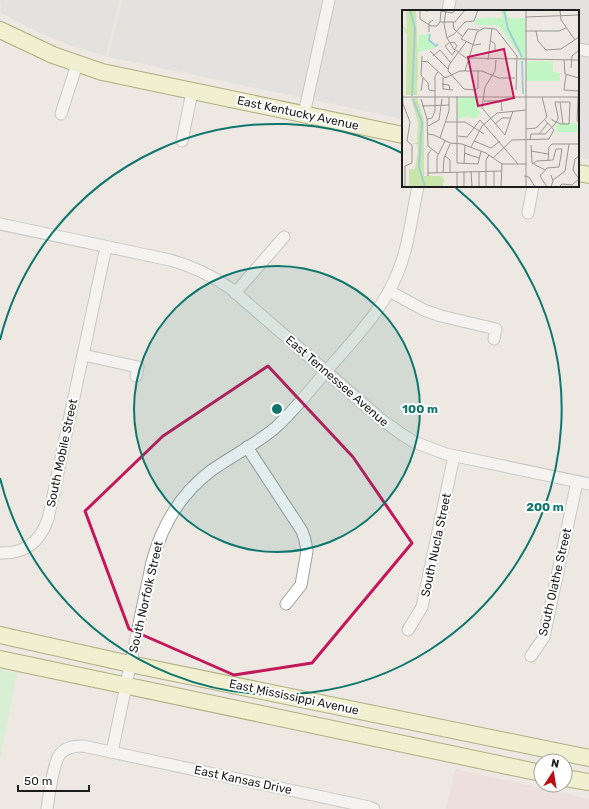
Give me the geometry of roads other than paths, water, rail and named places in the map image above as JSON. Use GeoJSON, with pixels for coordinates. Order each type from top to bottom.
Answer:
{"type":"FeatureCollection","features":[{"type":"Feature","properties":{"kind":"main road","name":"East Kentucky Avenue"},"geometry":{"type":"LineString","coordinates":[[0,30],[29,45],[102,72],[402,136]]}},
{"type":"Feature","properties":{"kind":"main road"},"geometry":{"type":"LineString","coordinates":[[579,173],[589,175]]}},
{"type":"Feature","properties":{"kind":"main road","name":"East Mississippi Avenue"},"geometry":{"type":"LineString","coordinates":[[0,635],[130,664],[589,758]]}},
{"type":"Feature","properties":{"kind":"main road","name":"East Mississippi Avenue"},"geometry":{"type":"LineString","coordinates":[[0,659],[533,771]]}},
{"type":"Feature","properties":{"kind":"main road"},"geometry":{"type":"LineString","coordinates":[[573,779],[589,782]]}},
{"type":"Feature","properties":{"kind":"street"},"geometry":{"type":"LineString","coordinates":[[304,114],[329,0]]}},
{"type":"Feature","properties":{"kind":"street"},"geometry":{"type":"LineString","coordinates":[[448,10],[450,0]]}},
{"type":"Feature","properties":{"kind":"street"},"geometry":{"type":"LineString","coordinates":[[579,49],[589,51]]}},
{"type":"Feature","properties":{"kind":"street"},"geometry":{"type":"LineString","coordinates":[[61,114],[77,64]]}},
{"type":"Feature","properties":{"kind":"street"},"geometry":{"type":"LineString","coordinates":[[182,140],[192,92]]}},
{"type":"Feature","properties":{"kind":"street","name":"South Norfolk Street"},"geometry":{"type":"LineString","coordinates":[[112,752],[152,562],[165,524],[178,504],[199,480],[274,429],[285,418],[380,307],[398,272],[404,255],[418,187]]}},
{"type":"Feature","properties":{"kind":"street"},"geometry":{"type":"LineString","coordinates":[[528,213],[533,187]]}},
{"type":"Feature","properties":{"kind":"street","name":"East Tennessee Avenue"},"geometry":{"type":"LineString","coordinates":[[0,224],[170,260],[189,266],[217,279],[236,293],[400,434],[430,449],[454,456],[589,484]]}},
{"type":"Feature","properties":{"kind":"street"},"geometry":{"type":"LineString","coordinates":[[236,293],[284,237]]}},
{"type":"Feature","properties":{"kind":"street","name":"South Mobile Street"},"geometry":{"type":"LineString","coordinates":[[0,553],[19,551],[30,546],[38,539],[48,519],[106,247]]}},
{"type":"Feature","properties":{"kind":"street"},"geometry":{"type":"LineString","coordinates":[[389,291],[424,310],[441,316],[496,329],[494,339]]}},
{"type":"Feature","properties":{"kind":"street"},"geometry":{"type":"LineString","coordinates":[[83,355],[138,367],[136,376]]}},
{"type":"Feature","properties":{"kind":"street"},"geometry":{"type":"LineString","coordinates":[[247,447],[302,531],[305,540],[307,551],[301,585],[286,604]]}},
{"type":"Feature","properties":{"kind":"street","name":"South Nucla Street"},"geometry":{"type":"LineString","coordinates":[[408,630],[422,607],[454,456]]}},
{"type":"Feature","properties":{"kind":"street","name":"South Olathe Street"},"geometry":{"type":"LineString","coordinates":[[531,656],[544,637],[578,482]]}},
{"type":"Feature","properties":{"kind":"street"},"geometry":{"type":"LineString","coordinates":[[47,809],[56,763],[66,749],[74,746],[83,746],[112,752]]}},
{"type":"Feature","properties":{"kind":"street","name":"East Kansas Drive"},"geometry":{"type":"LineString","coordinates":[[112,752],[369,806],[374,809]]}}]}
